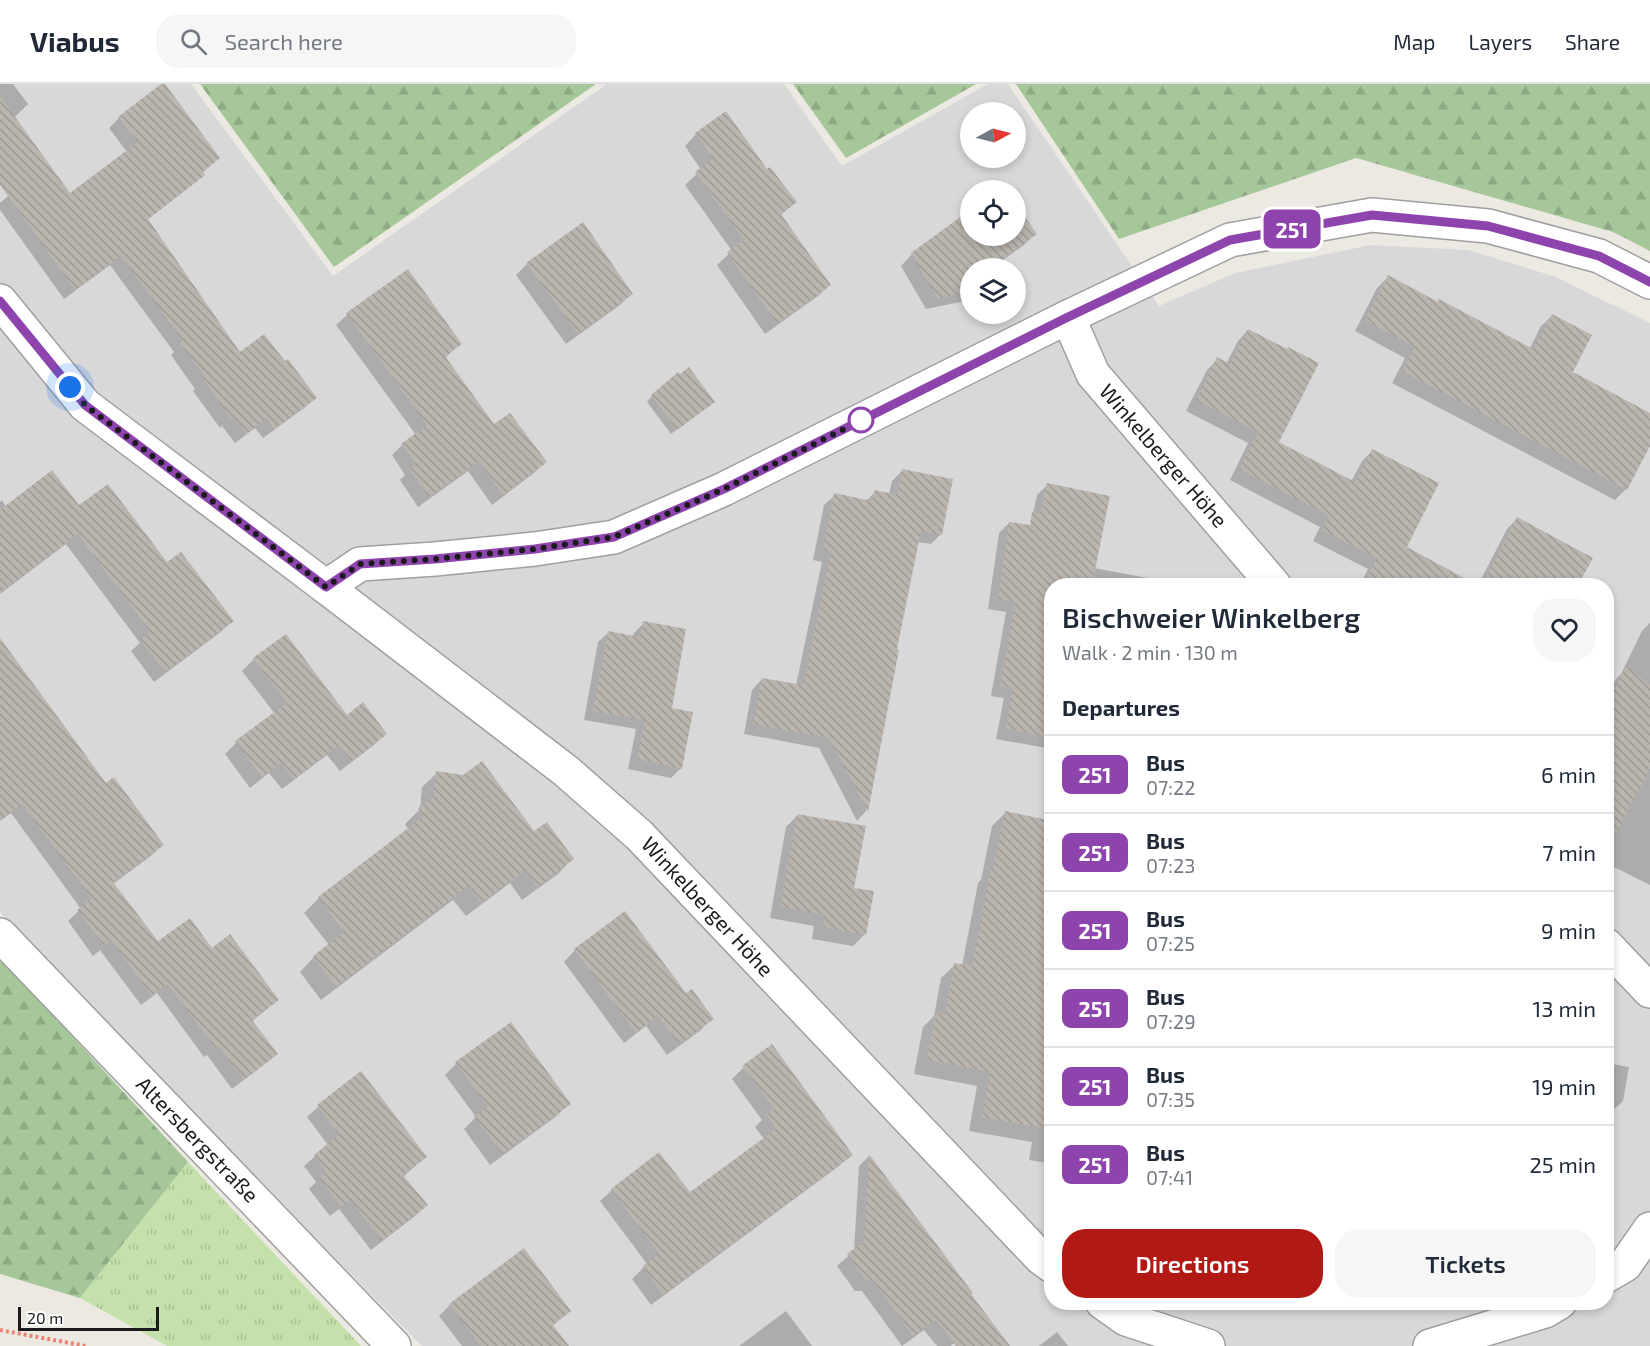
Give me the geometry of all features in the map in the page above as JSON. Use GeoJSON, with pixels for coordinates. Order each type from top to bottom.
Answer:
{"type":"FeatureCollection","features":[{"type":"Feature","properties":{"kind":"street"},"geometry":{"type":"LineString","coordinates":[[326,587],[360,564],[535,549],[614,537],[724,489],[1068,317],[1230,240],[1372,215],[1488,226],[1599,256],[1650,282]]}},
{"type":"Feature","properties":{"kind":"street","name":"Winkelberger Höhe"},"geometry":{"type":"LineString","coordinates":[[0,301],[85,405],[566,771],[639,836],[1044,1260]]}},
{"type":"Feature","properties":{"kind":"street","name":"Winkelberger Höhe"},"geometry":{"type":"LineString","coordinates":[[1068,317],[1093,374],[1268,578]]}},
{"type":"Feature","properties":{"kind":"street","name":"Altersbergstraße"},"geometry":{"type":"LineString","coordinates":[[0,935],[394,1346]]}},
{"type":"Feature","properties":{"kind":"street"},"geometry":{"type":"LineString","coordinates":[[1614,954],[1650,992]]}},
{"type":"Feature","properties":{"kind":"street"},"geometry":{"type":"LineString","coordinates":[[1614,1271],[1625,1265],[1650,1229]]}},
{"type":"Feature","properties":{"kind":"street"},"geometry":{"type":"LineString","coordinates":[[1113,1310],[1126,1319],[1208,1346]]}},
{"type":"Feature","properties":{"kind":"street"},"geometry":{"type":"LineString","coordinates":[[1430,1346],[1547,1310]]}},
{"type":"Feature","properties":{"kind":"path"},"geometry":{"type":"LineString","coordinates":[[0,1330],[86,1346]]}},
{"type":"Feature","properties":{"kind":"shaded area"},"geometry":{"type":"Polygon","coordinates":[[[0,84],[191,84],[333,276],[607,84],[784,84],[842,166],[988,84],[1008,84],[1020,102],[960,102],[960,168],[1026,168],[1026,110],[1159,306],[1235,273],[1371,245],[1468,250],[1553,276],[1650,323],[1650,1346],[422,1346],[33,954],[0,912],[0,84]]]}},
{"type":"Feature","properties":{"kind":"green space"},"geometry":{"type":"Polygon","coordinates":[[[200,84],[596,84],[334,267],[200,84]]]}},
{"type":"Feature","properties":{"kind":"green space"},"geometry":{"type":"Polygon","coordinates":[[[793,84],[976,84],[846,158],[793,84]]]}},
{"type":"Feature","properties":{"kind":"green space"},"geometry":{"type":"Polygon","coordinates":[[[1016,84],[1650,84],[1650,251],[1613,232],[1356,158],[1119,239],[1016,84]]]}},
{"type":"Feature","properties":{"kind":"green space"},"geometry":{"type":"Polygon","coordinates":[[[0,958],[188,1162],[80,1298],[0,1274],[0,958]]]}},
{"type":"Feature","properties":{"kind":"green space"},"geometry":{"type":"Polygon","coordinates":[[[188,1162],[361,1346],[167,1346],[80,1298],[188,1162]]]}},
{"type":"Feature","properties":{"kind":"building"},"geometry":{"type":"Polygon","coordinates":[[[161,84],[165,84],[220,158],[203,172],[205,175],[148,219],[240,352],[264,334],[285,361],[288,359],[317,398],[274,429],[266,418],[246,434],[233,417],[231,419],[203,379],[205,377],[180,343],[183,341],[121,256],[75,290],[0,185],[0,96],[70,193],[138,142],[118,117],[161,84]]]}},
{"type":"Feature","properties":{"kind":"building"},"geometry":{"type":"Polygon","coordinates":[[[726,111],[767,169],[770,167],[797,202],[781,214],[831,285],[777,324],[727,252],[744,240],[695,172],[713,159],[695,133],[726,111]]]}},
{"type":"Feature","properties":{"kind":"building"},"geometry":{"type":"Polygon","coordinates":[[[960,217],[960,246],[1020,246],[1004,258],[960,258],[960,294],[938,299],[911,253],[960,217]]]}},
{"type":"Feature","properties":{"kind":"building"},"geometry":{"type":"Polygon","coordinates":[[[1026,218],[1037,234],[1026,242],[1026,218]]]}},
{"type":"Feature","properties":{"kind":"building"},"geometry":{"type":"Polygon","coordinates":[[[583,222],[633,294],[578,334],[526,263],[583,222]]]}},
{"type":"Feature","properties":{"kind":"building"},"geometry":{"type":"Polygon","coordinates":[[[408,269],[462,344],[445,356],[494,424],[510,413],[547,462],[503,495],[479,462],[429,497],[409,469],[416,464],[401,444],[427,425],[346,313],[408,269]]]}},
{"type":"Feature","properties":{"kind":"building"},"geometry":{"type":"Polygon","coordinates":[[[1388,275],[1438,302],[1439,299],[1533,349],[1552,314],[1592,335],[1573,372],[1650,413],[1650,446],[1627,490],[1402,371],[1415,347],[1365,320],[1388,275]]]}},
{"type":"Feature","properties":{"kind":"building"},"geometry":{"type":"Polygon","coordinates":[[[1248,329],[1319,363],[1279,442],[1355,482],[1372,449],[1439,483],[1407,547],[1464,578],[1367,578],[1377,558],[1322,530],[1329,516],[1239,469],[1258,432],[1196,400],[1217,357],[1230,364],[1248,329]]]}},
{"type":"Feature","properties":{"kind":"building"},"geometry":{"type":"Polygon","coordinates":[[[689,367],[715,402],[677,430],[651,395],[678,372],[680,374],[689,367]]]}},
{"type":"Feature","properties":{"kind":"building"},"geometry":{"type":"Polygon","coordinates":[[[902,469],[953,479],[942,535],[921,531],[868,812],[829,738],[753,724],[762,678],[803,685],[831,552],[823,550],[834,493],[872,501],[875,490],[897,495],[902,469]]]}},
{"type":"Feature","properties":{"kind":"building"},"geometry":{"type":"Polygon","coordinates":[[[52,470],[79,505],[108,484],[167,562],[181,552],[234,621],[165,672],[140,640],[150,632],[78,534],[0,593],[0,510],[52,470]]]}},
{"type":"Feature","properties":{"kind":"building"},"geometry":{"type":"Polygon","coordinates":[[[1047,483],[1110,496],[1093,578],[1044,578],[1044,736],[1006,729],[1013,688],[1000,686],[1016,602],[998,599],[1009,522],[1030,525],[1032,512],[1041,513],[1047,483]]]}},
{"type":"Feature","properties":{"kind":"building"},"geometry":{"type":"Polygon","coordinates":[[[1517,517],[1593,558],[1582,578],[1486,578],[1517,517]]]}},
{"type":"Feature","properties":{"kind":"building"},"geometry":{"type":"Polygon","coordinates":[[[643,621],[686,629],[672,708],[693,712],[682,769],[637,759],[645,720],[593,711],[608,631],[640,637],[643,621]]]}},
{"type":"Feature","properties":{"kind":"building"},"geometry":{"type":"Polygon","coordinates":[[[286,634],[347,715],[363,702],[387,734],[352,761],[339,745],[294,779],[281,763],[262,777],[235,741],[287,703],[253,658],[286,634]]]}},
{"type":"Feature","properties":{"kind":"building"},"geometry":{"type":"Polygon","coordinates":[[[0,638],[106,783],[114,777],[164,845],[113,882],[158,941],[190,918],[212,948],[230,934],[279,1000],[252,1020],[278,1054],[244,1080],[218,1046],[215,1048],[168,984],[152,996],[112,941],[104,946],[77,910],[96,895],[91,898],[22,804],[0,820],[0,638]]]}},
{"type":"Feature","properties":{"kind":"building"},"geometry":{"type":"Polygon","coordinates":[[[1626,666],[1650,685],[1650,769],[1614,837],[1614,689],[1626,666]]]}},
{"type":"Feature","properties":{"kind":"building"},"geometry":{"type":"Polygon","coordinates":[[[482,761],[534,831],[547,822],[574,859],[537,887],[525,870],[481,903],[468,886],[336,987],[313,956],[344,932],[318,897],[424,816],[418,808],[433,797],[436,771],[463,775],[482,761]]]}},
{"type":"Feature","properties":{"kind":"building"},"geometry":{"type":"Polygon","coordinates":[[[1005,811],[1044,819],[1044,1129],[982,1117],[990,1072],[927,1060],[936,1012],[945,1014],[954,963],[972,966],[991,868],[993,868],[1005,811]]]}},
{"type":"Feature","properties":{"kind":"building"},"geometry":{"type":"Polygon","coordinates":[[[797,814],[866,826],[854,888],[874,891],[866,935],[823,927],[825,915],[780,907],[797,814]]]}},
{"type":"Feature","properties":{"kind":"building"},"geometry":{"type":"Polygon","coordinates":[[[625,911],[686,993],[692,989],[714,1019],[679,1044],[658,1016],[636,1033],[574,949],[625,911]]]}},
{"type":"Feature","properties":{"kind":"building"},"geometry":{"type":"Polygon","coordinates":[[[511,1022],[571,1104],[502,1154],[474,1116],[488,1107],[455,1062],[511,1022]]]}},
{"type":"Feature","properties":{"kind":"building"},"geometry":{"type":"Polygon","coordinates":[[[772,1044],[853,1155],[663,1295],[643,1266],[659,1254],[611,1189],[659,1152],[690,1192],[776,1129],[766,1114],[774,1109],[742,1066],[772,1044]]]}},
{"type":"Feature","properties":{"kind":"building"},"geometry":{"type":"Polygon","coordinates":[[[361,1071],[427,1157],[403,1175],[428,1205],[382,1241],[350,1200],[341,1207],[319,1177],[326,1171],[314,1155],[339,1135],[317,1105],[361,1071]]]}},
{"type":"Feature","properties":{"kind":"building"},"geometry":{"type":"Polygon","coordinates":[[[869,1154],[1010,1346],[956,1346],[936,1320],[913,1336],[873,1280],[866,1281],[847,1254],[864,1241],[869,1154]]]}},
{"type":"Feature","properties":{"kind":"building"},"geometry":{"type":"Polygon","coordinates":[[[524,1248],[571,1311],[553,1325],[569,1346],[481,1346],[449,1304],[524,1248]]]}},
{"type":"Feature","properties":{"kind":"bus line","name":"251"},"geometry":{"type":"LineString","coordinates":[[0,301],[85,405],[326,587],[360,564],[535,549],[614,537],[724,489],[1068,317],[1230,240],[1372,215],[1488,226],[1599,256],[1650,282]]}},
{"type":"Feature","properties":{"kind":"route"},"geometry":{"type":"LineString","coordinates":[[70,387],[85,405],[326,587],[360,564],[535,549],[614,537],[724,489],[866,418],[861,420]]}}]}
